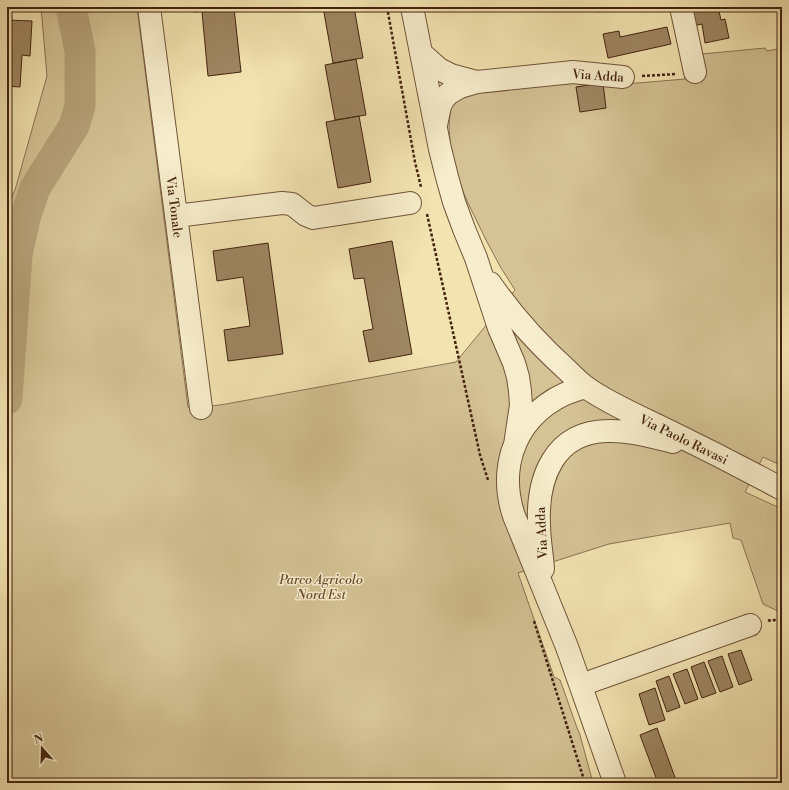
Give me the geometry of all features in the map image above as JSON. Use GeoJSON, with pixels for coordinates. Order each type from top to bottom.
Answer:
{"type":"FeatureCollection","features":[{"type":"Feature","properties":{"kind":"street","name":"Via Tonale"},"geometry":{"type":"LineString","coordinates":[[149,7],[201,408]]}},
{"type":"Feature","properties":{"kind":"street","name":"Via Adda"},"geometry":{"type":"LineString","coordinates":[[412,7],[445,170],[454,202],[476,258],[499,328],[514,363],[518,377],[521,405],[515,445],[508,468],[510,501],[567,647],[615,783]]}},
{"type":"Feature","properties":{"kind":"street"},"geometry":{"type":"LineString","coordinates":[[681,7],[695,72]]}},
{"type":"Feature","properties":{"kind":"street","name":"Via Adda"},"geometry":{"type":"LineString","coordinates":[[421,53],[445,72],[477,82]]}},
{"type":"Feature","properties":{"kind":"street","name":"Via Adda"},"geometry":{"type":"LineString","coordinates":[[436,125],[440,106],[448,94],[460,87],[477,82],[573,72],[623,77]]}},
{"type":"Feature","properties":{"kind":"street"},"geometry":{"type":"LineString","coordinates":[[176,216],[282,203],[292,204],[306,215],[313,218],[419,201]]}},
{"type":"Feature","properties":{"kind":"street","name":"Via Adda"},"geometry":{"type":"LineString","coordinates":[[476,258],[491,284],[526,329],[562,366],[586,387]]}},
{"type":"Feature","properties":{"kind":"street","name":"Via Adda"},"geometry":{"type":"LineString","coordinates":[[515,445],[529,421],[537,412],[565,393],[586,387]]}},
{"type":"Feature","properties":{"kind":"street","name":"Via Paolo Ravasi"},"geometry":{"type":"LineString","coordinates":[[586,387],[628,411],[782,489]]}},
{"type":"Feature","properties":{"kind":"street","name":"Via Adda"},"geometry":{"type":"LineString","coordinates":[[546,592],[539,524],[539,503],[545,476],[552,461],[568,444],[581,436],[609,431],[639,434],[715,454]]}},
{"type":"Feature","properties":{"kind":"street"},"geometry":{"type":"LineString","coordinates":[[581,685],[750,625]]}},
{"type":"Feature","properties":{"kind":"path"},"geometry":{"type":"LineString","coordinates":[[387,7],[415,162],[419,201],[480,455],[490,485]]}},
{"type":"Feature","properties":{"kind":"path","name":"Via Adda"},"geometry":{"type":"LineString","coordinates":[[623,77],[695,72]]}},
{"type":"Feature","properties":{"kind":"path"},"geometry":{"type":"LineString","coordinates":[[533,618],[585,783]]}},
{"type":"Feature","properties":{"kind":"green space","name":"Parco Agricolo Nord Est"},"geometry":{"type":"Polygon","coordinates":[[[41,7],[137,7],[188,407],[191,409],[456,362],[515,290],[486,240],[459,181],[451,155],[449,127],[451,99],[522,79],[626,84],[685,79],[681,56],[765,48],[767,51],[782,48],[782,466],[763,457],[745,492],[782,509],[782,613],[763,604],[741,540],[733,538],[730,523],[609,544],[518,573],[554,677],[560,680],[580,735],[593,783],[7,783],[7,208],[15,190],[47,76],[41,7]]]}},
{"type":"Feature","properties":{"kind":"building"},"geometry":{"type":"Polygon","coordinates":[[[194,7],[229,7],[229,9],[195,12],[194,7]]]}},
{"type":"Feature","properties":{"kind":"building"},"geometry":{"type":"Polygon","coordinates":[[[323,7],[354,7],[363,58],[333,63],[323,7]]]}},
{"type":"Feature","properties":{"kind":"building"},"geometry":{"type":"Polygon","coordinates":[[[597,7],[614,7],[614,8],[598,12],[597,7]]]}},
{"type":"Feature","properties":{"kind":"building"},"geometry":{"type":"Polygon","coordinates":[[[689,7],[718,7],[721,20],[725,19],[729,38],[705,43],[702,24],[693,26],[689,7]]]}},
{"type":"Feature","properties":{"kind":"building"},"geometry":{"type":"Polygon","coordinates":[[[234,8],[241,72],[208,76],[202,12],[234,8]]]}},
{"type":"Feature","properties":{"kind":"building"},"geometry":{"type":"Polygon","coordinates":[[[7,20],[32,21],[30,56],[22,55],[20,87],[7,86],[7,20]]]}},
{"type":"Feature","properties":{"kind":"building"},"geometry":{"type":"Polygon","coordinates":[[[667,27],[671,44],[608,58],[603,34],[619,31],[620,37],[667,27]]]}},
{"type":"Feature","properties":{"kind":"building"},"geometry":{"type":"Polygon","coordinates":[[[356,59],[366,115],[335,120],[325,65],[356,59]]]}},
{"type":"Feature","properties":{"kind":"building"},"geometry":{"type":"Polygon","coordinates":[[[603,83],[606,108],[580,112],[576,87],[603,83]]]}},
{"type":"Feature","properties":{"kind":"building"},"geometry":{"type":"Polygon","coordinates":[[[359,116],[371,182],[338,188],[326,122],[359,116]]]}},
{"type":"Feature","properties":{"kind":"building"},"geometry":{"type":"Polygon","coordinates":[[[392,241],[412,354],[369,362],[363,331],[373,329],[364,278],[354,279],[349,249],[392,241]]]}},
{"type":"Feature","properties":{"kind":"building"},"geometry":{"type":"Polygon","coordinates":[[[268,243],[283,354],[228,361],[224,330],[250,326],[243,277],[217,281],[213,251],[268,243]]]}},
{"type":"Feature","properties":{"kind":"building"},"geometry":{"type":"Polygon","coordinates":[[[741,650],[752,680],[739,685],[728,654],[741,650]]]}},
{"type":"Feature","properties":{"kind":"building"},"geometry":{"type":"Polygon","coordinates":[[[722,656],[733,687],[720,692],[708,661],[722,656]]]}},
{"type":"Feature","properties":{"kind":"building"},"geometry":{"type":"Polygon","coordinates":[[[704,662],[716,693],[702,698],[691,667],[704,662]]]}},
{"type":"Feature","properties":{"kind":"building"},"geometry":{"type":"Polygon","coordinates":[[[687,669],[698,699],[685,704],[673,674],[687,669]]]}},
{"type":"Feature","properties":{"kind":"building"},"geometry":{"type":"Polygon","coordinates":[[[669,676],[680,707],[667,712],[656,681],[669,676]]]}},
{"type":"Feature","properties":{"kind":"building"},"geometry":{"type":"Polygon","coordinates":[[[655,688],[665,720],[649,725],[639,694],[655,688]]]}},
{"type":"Feature","properties":{"kind":"building"},"geometry":{"type":"Polygon","coordinates":[[[657,728],[677,783],[658,783],[640,735],[657,728]]]}},
{"type":"Feature","properties":{"kind":"waterway"},"geometry":{"type":"LineString","coordinates":[[7,399],[17,255],[25,218],[35,188],[74,126],[80,106],[80,51],[71,7]]}}]}
